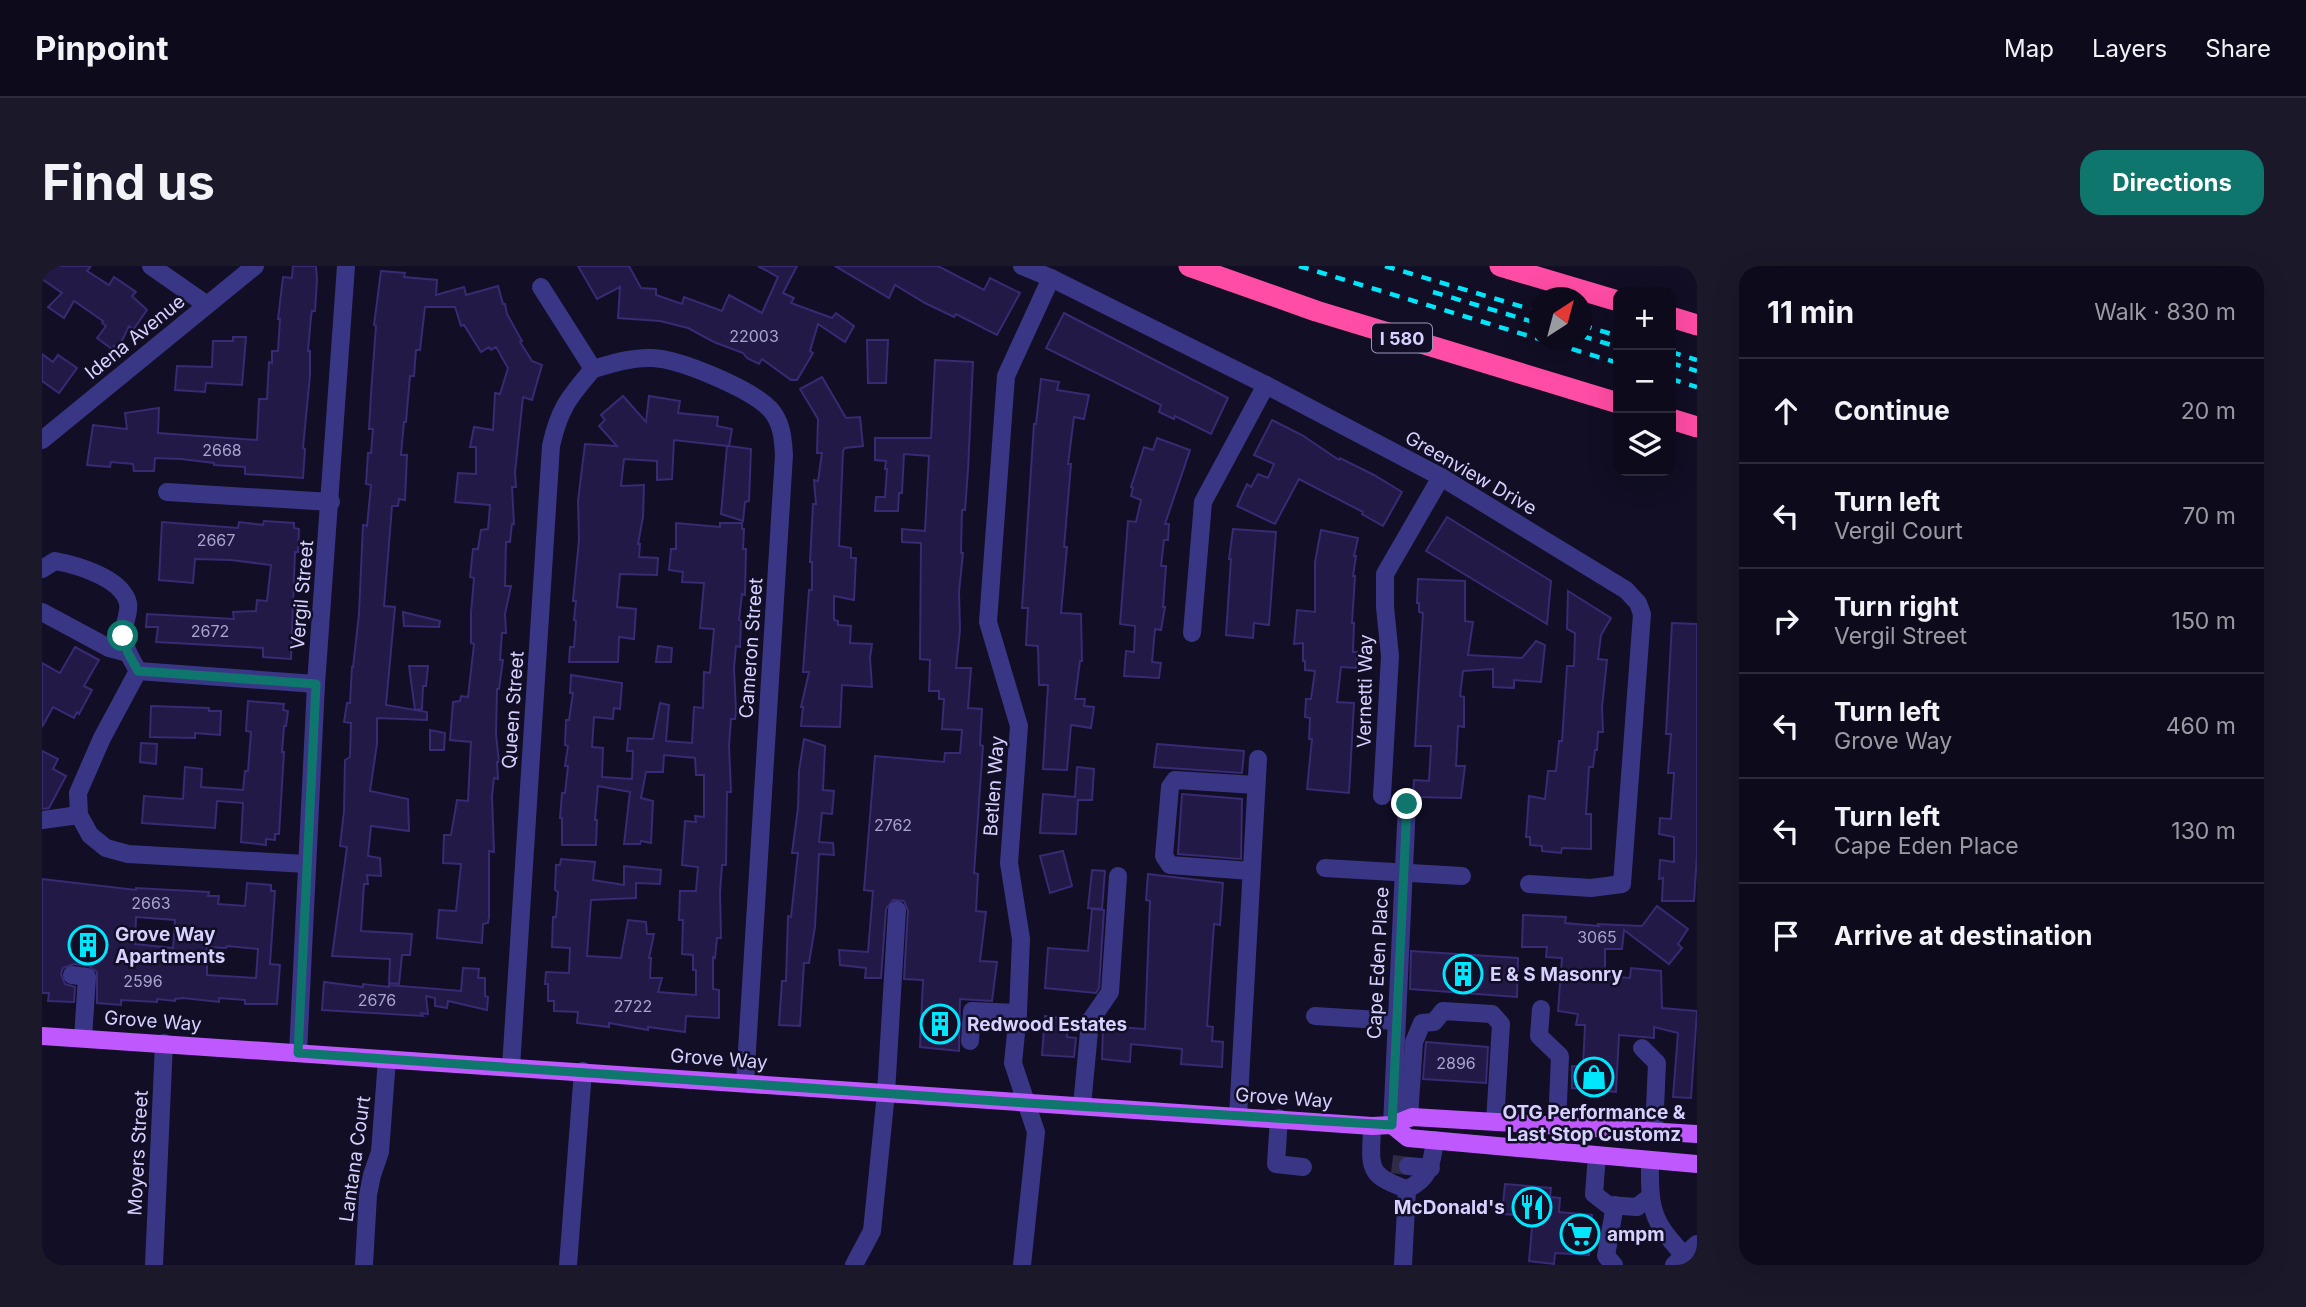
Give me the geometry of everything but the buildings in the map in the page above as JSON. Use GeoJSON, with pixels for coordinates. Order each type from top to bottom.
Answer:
{"type":"FeatureCollection","features":[{"type":"Feature","properties":{"kind":"highway","name":"I 580"},"geometry":{"type":"LineString","coordinates":[[1188,266],[1316,311],[1613,401]]}},
{"type":"Feature","properties":{"kind":"highway"},"geometry":{"type":"LineString","coordinates":[[1500,266],[1613,300]]}},
{"type":"Feature","properties":{"kind":"highway"},"geometry":{"type":"LineString","coordinates":[[1676,319],[1697,325]]}},
{"type":"Feature","properties":{"kind":"highway"},"geometry":{"type":"LineString","coordinates":[[1676,421],[1697,427]]}},
{"type":"Feature","properties":{"kind":"main road","name":"Grove Way"},"geometry":{"type":"LineString","coordinates":[[42,1036],[1372,1126],[1392,1125],[1409,1118],[1697,1134]]}},
{"type":"Feature","properties":{"kind":"main road","name":"Grove Way"},"geometry":{"type":"LineString","coordinates":[[1392,1125],[1408,1138],[1694,1166]]}},
{"type":"Feature","properties":{"kind":"street"},"geometry":{"type":"LineString","coordinates":[[151,266],[207,305]]}},
{"type":"Feature","properties":{"kind":"street","name":"Idena Avenue"},"geometry":{"type":"LineString","coordinates":[[44,436],[255,266]]}},
{"type":"Feature","properties":{"kind":"street","name":"Vergil Street"},"geometry":{"type":"LineString","coordinates":[[298,1053],[316,684],[346,266]]}},
{"type":"Feature","properties":{"kind":"street","name":"Greenview Drive"},"geometry":{"type":"LineString","coordinates":[[1022,266],[1266,385],[1441,477],[1626,590],[1638,603],[1642,614],[1622,884],[1591,888],[1529,884]]}},
{"type":"Feature","properties":{"kind":"street","name":"Betlen Way"},"geometry":{"type":"LineString","coordinates":[[1022,1265],[1036,1132],[1013,1066],[1021,939],[1009,863],[1019,726],[988,622],[1006,376],[1051,278]]}},
{"type":"Feature","properties":{"kind":"street"},"geometry":{"type":"LineString","coordinates":[[541,287],[593,369]]}},
{"type":"Feature","properties":{"kind":"street","name":"Cameron Street"},"geometry":{"type":"LineString","coordinates":[[593,369],[651,358],[682,364],[751,394],[771,410],[783,433],[784,455],[745,1082]]}},
{"type":"Feature","properties":{"kind":"street","name":"Queen Street"},"geometry":{"type":"LineString","coordinates":[[511,1067],[551,446],[556,422],[566,401],[593,369]]}},
{"type":"Feature","properties":{"kind":"street"},"geometry":{"type":"LineString","coordinates":[[1192,634],[1203,502],[1266,385]]}},
{"type":"Feature","properties":{"kind":"street","name":"Vernetti Way"},"geometry":{"type":"LineString","coordinates":[[1382,796],[1390,656],[1385,574],[1441,477]]}},
{"type":"Feature","properties":{"kind":"street"},"geometry":{"type":"LineString","coordinates":[[167,492],[331,502]]}},
{"type":"Feature","properties":{"kind":"street"},"geometry":{"type":"LineString","coordinates":[[42,569],[55,561],[80,565],[118,586],[128,603],[123,636],[128,653],[138,671]]}},
{"type":"Feature","properties":{"kind":"street"},"geometry":{"type":"LineString","coordinates":[[42,612],[109,648],[128,653]]}},
{"type":"Feature","properties":{"kind":"street"},"geometry":{"type":"LineString","coordinates":[[138,671],[316,684]]}},
{"type":"Feature","properties":{"kind":"street"},"geometry":{"type":"LineString","coordinates":[[138,671],[102,738],[78,793],[79,815],[90,835],[106,848],[128,855],[306,864]]}},
{"type":"Feature","properties":{"kind":"street"},"geometry":{"type":"LineString","coordinates":[[1238,1116],[1258,759]]}},
{"type":"Feature","properties":{"kind":"street"},"geometry":{"type":"LineString","coordinates":[[1251,871],[1170,865],[1164,856],[1170,787],[1175,780],[1256,785]]}},
{"type":"Feature","properties":{"kind":"street","name":"Cape Eden Place"},"geometry":{"type":"LineString","coordinates":[[1392,1125],[1407,804]]}},
{"type":"Feature","properties":{"kind":"street"},"geometry":{"type":"LineString","coordinates":[[42,820],[79,815]]}},
{"type":"Feature","properties":{"kind":"street"},"geometry":{"type":"LineString","coordinates":[[1325,868],[1462,876]]}},
{"type":"Feature","properties":{"kind":"street"},"geometry":{"type":"LineString","coordinates":[[1082,1106],[1090,1021],[1110,992],[1118,876]]}},
{"type":"Feature","properties":{"kind":"street"},"geometry":{"type":"LineString","coordinates":[[854,1265],[872,1231],[886,1093],[897,910]]}},
{"type":"Feature","properties":{"kind":"street"},"geometry":{"type":"LineString","coordinates":[[83,1038],[87,977]]}},
{"type":"Feature","properties":{"kind":"street"},"geometry":{"type":"LineString","coordinates":[[1541,1009],[1539,1036],[1560,1056],[1557,1125]]}},
{"type":"Feature","properties":{"kind":"street"},"geometry":{"type":"LineString","coordinates":[[970,1041],[972,1011],[1018,1013]]}},
{"type":"Feature","properties":{"kind":"street"},"geometry":{"type":"LineString","coordinates":[[1409,1118],[1414,1042],[1422,1023],[1434,1022],[1443,1011],[1492,1014],[1501,1024],[1495,1122]]}},
{"type":"Feature","properties":{"kind":"street"},"geometry":{"type":"LineString","coordinates":[[1315,1016],[1396,1021]]}},
{"type":"Feature","properties":{"kind":"street","name":"Moyers Street"},"geometry":{"type":"LineString","coordinates":[[154,1265],[164,1043]]}},
{"type":"Feature","properties":{"kind":"street"},"geometry":{"type":"LineString","coordinates":[[1642,1048],[1657,1063],[1654,1131]]}},
{"type":"Feature","properties":{"kind":"street","name":"Lantana Court"},"geometry":{"type":"LineString","coordinates":[[364,1265],[368,1195],[380,1152],[387,1059]]}},
{"type":"Feature","properties":{"kind":"street"},"geometry":{"type":"LineString","coordinates":[[568,1265],[583,1071]]}},
{"type":"Feature","properties":{"kind":"street"},"geometry":{"type":"LineString","coordinates":[[1279,1118],[1276,1164],[1303,1167]]}},
{"type":"Feature","properties":{"kind":"street"},"geometry":{"type":"LineString","coordinates":[[1372,1126],[1371,1162],[1385,1181],[1407,1189],[1417,1184],[1431,1168],[1434,1140]]}},
{"type":"Feature","properties":{"kind":"street"},"geometry":{"type":"LineString","coordinates":[[1597,1155],[1594,1194],[1608,1205],[1637,1207],[1650,1197]]}},
{"type":"Feature","properties":{"kind":"street"},"geometry":{"type":"LineString","coordinates":[[1650,1160],[1650,1197],[1662,1229],[1685,1255]]}},
{"type":"Feature","properties":{"kind":"street"},"geometry":{"type":"LineString","coordinates":[[1371,1162],[1431,1168]]}},
{"type":"Feature","properties":{"kind":"street"},"geometry":{"type":"LineString","coordinates":[[1402,1265],[1407,1189]]}},
{"type":"Feature","properties":{"kind":"street"},"geometry":{"type":"LineString","coordinates":[[1614,1265],[1606,1256],[1615,1205]]}},
{"type":"Feature","properties":{"kind":"tunnel"},"geometry":{"type":"LineString","coordinates":[[1392,1164],[1408,1166]]}},
{"type":"Feature","properties":{"kind":"railway"},"geometry":{"type":"LineString","coordinates":[[1299,266],[1613,361]]}},
{"type":"Feature","properties":{"kind":"railway"},"geometry":{"type":"LineString","coordinates":[[1385,266],[1529,309]]}},
{"type":"Feature","properties":{"kind":"railway"},"geometry":{"type":"LineString","coordinates":[[1433,292],[1529,321]]}},
{"type":"Feature","properties":{"kind":"railway"},"geometry":{"type":"LineString","coordinates":[[1592,328],[1613,334]]}},
{"type":"Feature","properties":{"kind":"railway"},"geometry":{"type":"LineString","coordinates":[[1592,339],[1613,345]]}},
{"type":"Feature","properties":{"kind":"railway"},"geometry":{"type":"LineString","coordinates":[[1676,354],[1697,360]]}},
{"type":"Feature","properties":{"kind":"railway"},"geometry":{"type":"LineString","coordinates":[[1676,365],[1697,371]]}},
{"type":"Feature","properties":{"kind":"railway"},"geometry":{"type":"LineString","coordinates":[[1676,381],[1697,387]]}},
{"type":"Feature","properties":{"kind":"place","name":"Grove Way Apartments"},"geometry":{"type":"Point","coordinates":[88,945]}},
{"type":"Feature","properties":{"kind":"place","name":"E & S Masonry"},"geometry":{"type":"Point","coordinates":[1463,974]}},
{"type":"Feature","properties":{"kind":"place","name":"Redwood Estates"},"geometry":{"type":"Point","coordinates":[940,1024]}},
{"type":"Feature","properties":{"kind":"place","name":"OTG Performance & Last Stop Customz"},"geometry":{"type":"Point","coordinates":[1594,1077]}},
{"type":"Feature","properties":{"kind":"place","name":"McDonald's"},"geometry":{"type":"Point","coordinates":[1532,1207]}},
{"type":"Feature","properties":{"kind":"place","name":"ampm"},"geometry":{"type":"Point","coordinates":[1580,1234]}},
{"type":"Feature","properties":{"kind":"route"},"geometry":{"type":"LineString","coordinates":[[123,636],[128,653],[138,671],[316,684],[298,1053],[1372,1126],[1392,1125],[1407,804]]}}]}
